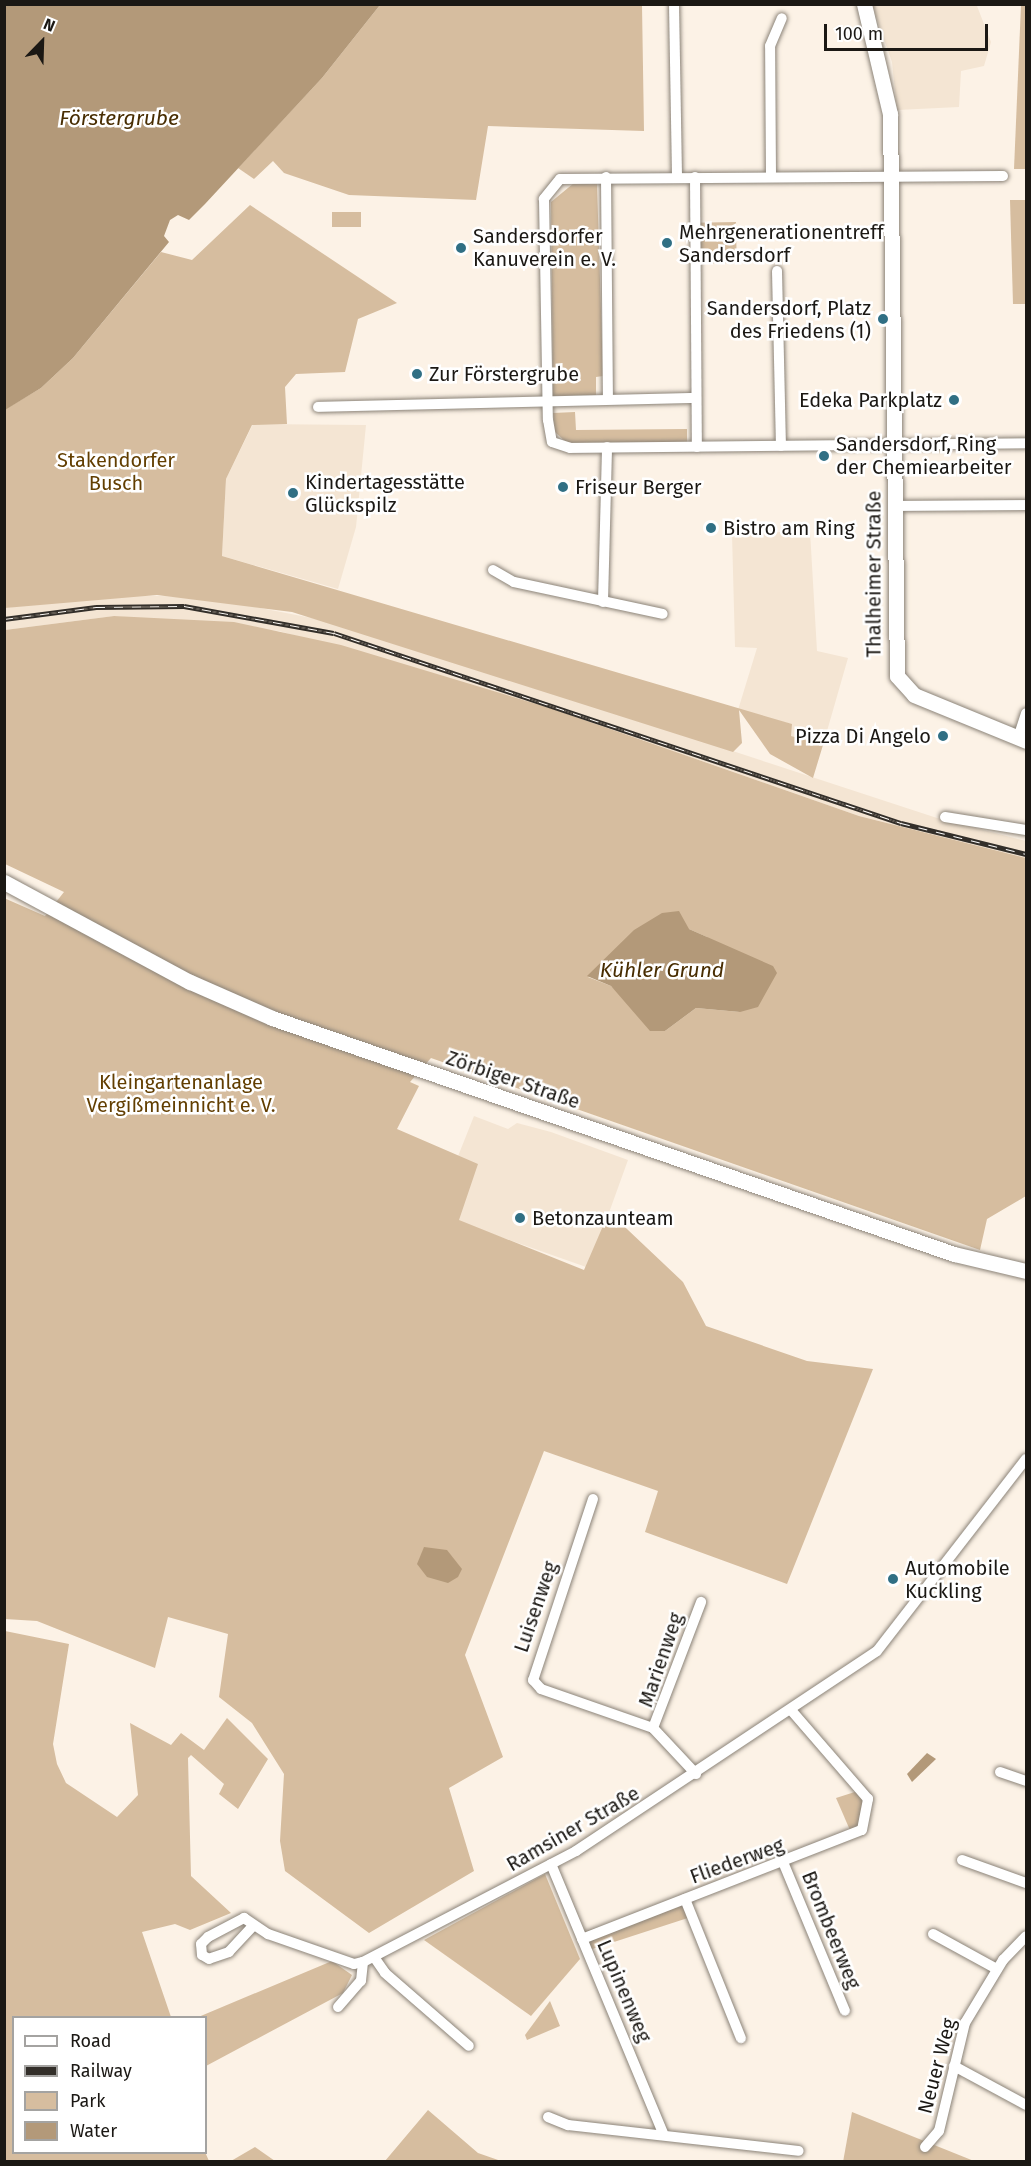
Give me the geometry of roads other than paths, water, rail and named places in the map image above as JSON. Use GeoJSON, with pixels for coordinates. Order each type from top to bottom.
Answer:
{"type":"FeatureCollection","features":[{"type":"Feature","properties":{"kind":"street"},"geometry":{"type":"LineString","coordinates":[[674,4],[677,177]]}},
{"type":"Feature","properties":{"kind":"street","name":"Thalheimer Straße"},"geometry":{"type":"LineString","coordinates":[[864,4],[886,85],[891,176],[894,506],[899,684],[1022,740]]}},
{"type":"Feature","properties":{"kind":"street"},"geometry":{"type":"LineString","coordinates":[[771,176],[770,45],[782,18]]}},
{"type":"Feature","properties":{"kind":"street"},"geometry":{"type":"LineString","coordinates":[[1003,176],[560,179],[544,199],[548,402],[552,442],[607,447],[1026,443]]}},
{"type":"Feature","properties":{"kind":"street"},"geometry":{"type":"LineString","coordinates":[[606,177],[608,399]]}},
{"type":"Feature","properties":{"kind":"street"},"geometry":{"type":"LineString","coordinates":[[695,177],[697,447]]}},
{"type":"Feature","properties":{"kind":"street"},"geometry":{"type":"LineString","coordinates":[[777,271],[781,446]]}},
{"type":"Feature","properties":{"kind":"street"},"geometry":{"type":"LineString","coordinates":[[318,406],[696,398]]}},
{"type":"Feature","properties":{"kind":"street"},"geometry":{"type":"LineString","coordinates":[[603,602],[607,447]]}},
{"type":"Feature","properties":{"kind":"street"},"geometry":{"type":"LineString","coordinates":[[894,506],[1026,505]]}},
{"type":"Feature","properties":{"kind":"street"},"geometry":{"type":"LineString","coordinates":[[493,570],[514,582],[663,614]]}},
{"type":"Feature","properties":{"kind":"street"},"geometry":{"type":"LineString","coordinates":[[1022,740],[1026,713]]}},
{"type":"Feature","properties":{"kind":"street"},"geometry":{"type":"LineString","coordinates":[[945,817],[1026,830]]}},
{"type":"Feature","properties":{"kind":"street","name":"Zörbiger Straße"},"geometry":{"type":"LineString","coordinates":[[4,882],[190,982],[272,1018],[954,1254],[1026,1271]]}},
{"type":"Feature","properties":{"kind":"street","name":"Ramsiner Straße"},"geometry":{"type":"LineString","coordinates":[[363,1962],[550,1864],[696,1774],[887,1642],[1026,1459]]}},
{"type":"Feature","properties":{"kind":"street","name":"Luisenweg"},"geometry":{"type":"LineString","coordinates":[[593,1499],[533,1680],[541,1689],[653,1728],[696,1774]]}},
{"type":"Feature","properties":{"kind":"street","name":"Marienweg"},"geometry":{"type":"LineString","coordinates":[[653,1728],[701,1602]]}},
{"type":"Feature","properties":{"kind":"street","name":"Fliederweg"},"geometry":{"type":"LineString","coordinates":[[582,1939],[861,1831],[868,1799],[791,1710]]}},
{"type":"Feature","properties":{"kind":"street"},"geometry":{"type":"LineString","coordinates":[[1000,1772],[1026,1781]]}},
{"type":"Feature","properties":{"kind":"street"},"geometry":{"type":"LineString","coordinates":[[962,1860],[1026,1883]]}},
{"type":"Feature","properties":{"kind":"street","name":"Brombeerweg"},"geometry":{"type":"LineString","coordinates":[[783,1862],[845,2011]]}},
{"type":"Feature","properties":{"kind":"street","name":"Lupinenweg"},"geometry":{"type":"LineString","coordinates":[[550,1864],[663,2133]]}},
{"type":"Feature","properties":{"kind":"street"},"geometry":{"type":"LineString","coordinates":[[685,1899],[741,2038]]}},
{"type":"Feature","properties":{"kind":"street"},"geometry":{"type":"LineString","coordinates":[[252,1927],[229,1952],[209,1959],[202,1955],[201,1944],[208,1937],[244,1918],[252,1927],[354,1964],[363,1962],[361,1981],[339,2007]]}},
{"type":"Feature","properties":{"kind":"street"},"geometry":{"type":"LineString","coordinates":[[933,1934],[997,1969]]}},
{"type":"Feature","properties":{"kind":"street","name":"Neuer Weg"},"geometry":{"type":"LineString","coordinates":[[925,2147],[939,2131],[964,2023],[997,1969],[1026,1936]]}},
{"type":"Feature","properties":{"kind":"street"},"geometry":{"type":"LineString","coordinates":[[374,1957],[385,1973],[469,2046]]}},
{"type":"Feature","properties":{"kind":"street"},"geometry":{"type":"LineString","coordinates":[[954,2066],[1026,2105]]}},
{"type":"Feature","properties":{"kind":"street"},"geometry":{"type":"LineString","coordinates":[[548,2117],[568,2126],[663,2133],[799,2151]]}},
{"type":"Feature","properties":{"kind":"water","name":"Förstergrube"},"geometry":{"type":"Polygon","coordinates":[[[4,5],[380,5],[322,78],[205,204],[189,220],[178,215],[170,220],[164,236],[169,242],[73,358],[41,388],[5,410],[4,5]]]}},
{"type":"Feature","properties":{"kind":"water","name":"Kühler Grund"},"geometry":{"type":"Polygon","coordinates":[[[679,911],[689,929],[773,966],[777,973],[758,1007],[740,1012],[696,1008],[665,1031],[650,1031],[611,986],[587,976],[634,930],[662,913],[679,911]]]}},
{"type":"Feature","properties":{"kind":"water"},"geometry":{"type":"Polygon","coordinates":[[[424,1547],[447,1550],[462,1569],[458,1577],[448,1583],[427,1577],[417,1564],[424,1547]]]}},
{"type":"Feature","properties":{"kind":"water"},"geometry":{"type":"Polygon","coordinates":[[[927,1753],[936,1759],[912,1782],[907,1774],[927,1753]]]}},
{"type":"Feature","properties":{"kind":"railway"},"geometry":{"type":"LineString","coordinates":[[4,619],[96,607],[184,606],[334,633],[901,823],[1026,854]]}},
{"type":"Feature","properties":{"kind":"place","name":"Mehrgenerationentreff Sandersdorf"},"geometry":{"type":"Point","coordinates":[667,243]}},
{"type":"Feature","properties":{"kind":"place","name":"Sandersdorfer Kanuverein e. V."},"geometry":{"type":"Point","coordinates":[461,248]}},
{"type":"Feature","properties":{"kind":"place","name":"Sandersdorf, Platz des Friedens (1)"},"geometry":{"type":"Point","coordinates":[883,319]}},
{"type":"Feature","properties":{"kind":"place","name":"Zur Förstergrube"},"geometry":{"type":"Point","coordinates":[417,374]}},
{"type":"Feature","properties":{"kind":"place","name":"Edeka Parkplatz"},"geometry":{"type":"Point","coordinates":[954,400]}},
{"type":"Feature","properties":{"kind":"place","name":"Sandersdorf, Ring der Chemiearbeiter"},"geometry":{"type":"Point","coordinates":[824,456]}},
{"type":"Feature","properties":{"kind":"place","name":"Friseur Berger"},"geometry":{"type":"Point","coordinates":[563,487]}},
{"type":"Feature","properties":{"kind":"place","name":"Kindertagesstätte Glückspilz"},"geometry":{"type":"Point","coordinates":[293,493]}},
{"type":"Feature","properties":{"kind":"place","name":"Bistro am Ring"},"geometry":{"type":"Point","coordinates":[711,528]}},
{"type":"Feature","properties":{"kind":"place","name":"Pizza Di Angelo"},"geometry":{"type":"Point","coordinates":[943,736]}},
{"type":"Feature","properties":{"kind":"place","name":"Betonzaunteam"},"geometry":{"type":"Point","coordinates":[520,1218]}},
{"type":"Feature","properties":{"kind":"place","name":"Automobile Kuckling"},"geometry":{"type":"Point","coordinates":[893,1579]}},
{"type":"Feature","properties":{"kind":"park label","name":"Stakendorfer Busch"},"geometry":{"type":"Point","coordinates":[116,472]}},
{"type":"Feature","properties":{"kind":"park label","name":"Kleingartenanlage Vergißmeinnicht e. V."},"geometry":{"type":"Point","coordinates":[181,1094]}}]}
